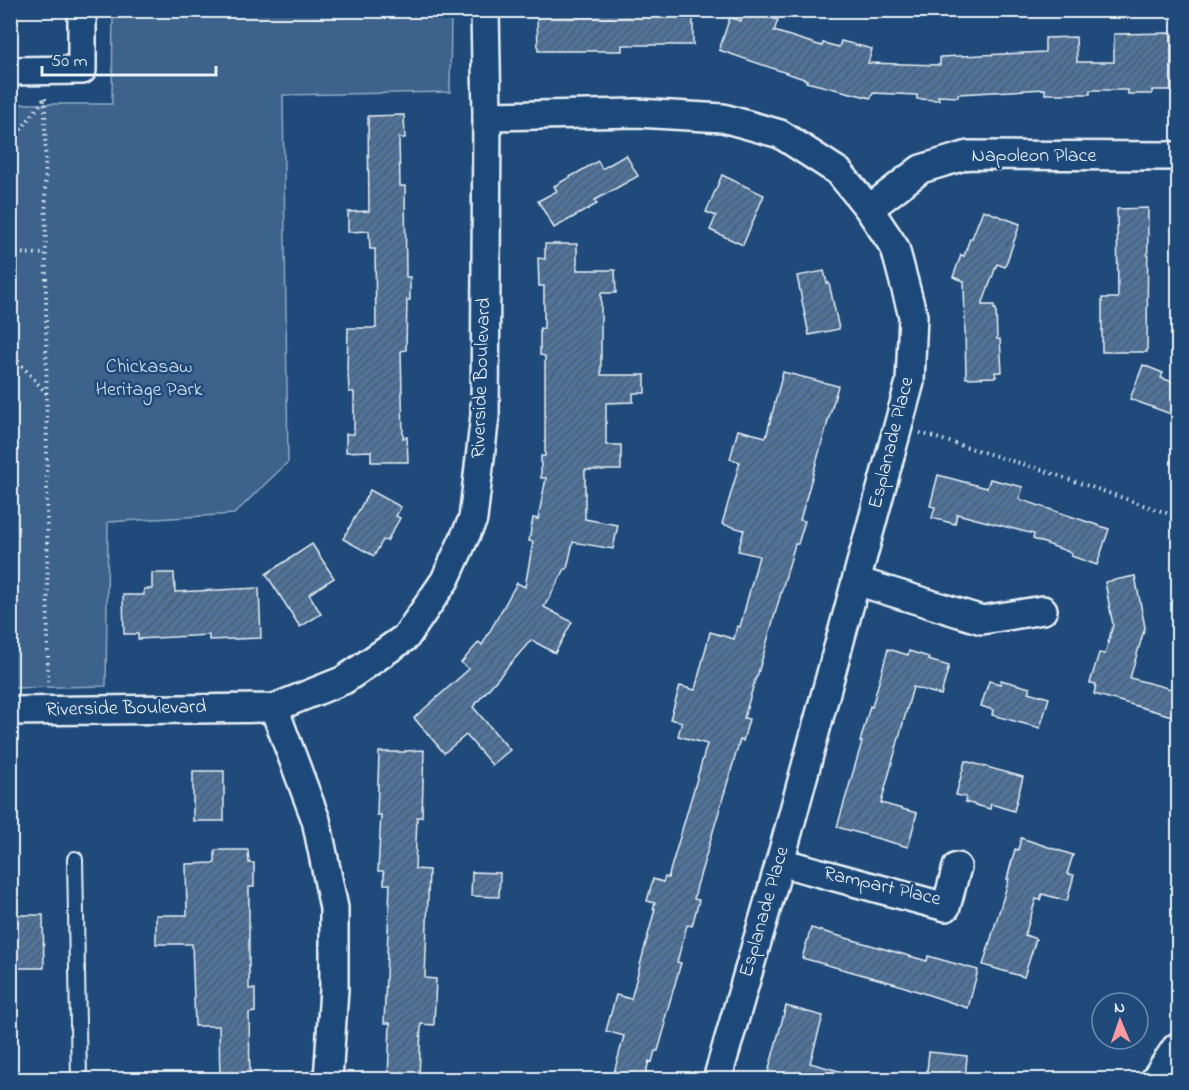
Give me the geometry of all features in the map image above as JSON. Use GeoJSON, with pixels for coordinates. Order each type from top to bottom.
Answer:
{"type":"FeatureCollection","features":[{"type":"Feature","properties":{"kind":"highway"},"geometry":{"type":"LineString","coordinates":[[1158,1080],[1179,1050]]}},
{"type":"Feature","properties":{"kind":"street"},"geometry":{"type":"LineString","coordinates":[[10,71],[82,70],[82,10]]}},
{"type":"Feature","properties":{"kind":"street","name":"Riverside Boulevard"},"geometry":{"type":"LineString","coordinates":[[10,711],[274,708],[344,680],[406,637],[445,580],[473,519],[485,415],[487,116],[485,10]]}},
{"type":"Feature","properties":{"kind":"street","name":"Esplanade Place"},"geometry":{"type":"LineString","coordinates":[[487,116],[637,113],[723,118],[780,134],[839,172],[869,209],[896,248],[913,316],[910,382],[780,862],[717,1080]]}},
{"type":"Feature","properties":{"kind":"street","name":"Napoleon Place"},"geometry":{"type":"LineString","coordinates":[[869,209],[921,169],[968,155],[1179,156]]}},
{"type":"Feature","properties":{"kind":"street"},"geometry":{"type":"LineString","coordinates":[[856,581],[982,620],[1043,610]]}},
{"type":"Feature","properties":{"kind":"street"},"geometry":{"type":"LineString","coordinates":[[274,708],[316,820],[334,908],[334,989],[328,1080]]}},
{"type":"Feature","properties":{"kind":"street","name":"Rampart Place"},"geometry":{"type":"LineString","coordinates":[[780,862],[946,907],[957,867]]}},
{"type":"Feature","properties":{"kind":"lane"},"geometry":{"type":"LineString","coordinates":[[75,860],[79,1080]]}},
{"type":"Feature","properties":{"kind":"path"},"geometry":{"type":"LineString","coordinates":[[10,144],[45,98],[48,681]]}},
{"type":"Feature","properties":{"kind":"path"},"geometry":{"type":"LineString","coordinates":[[10,253],[46,254]]}},
{"type":"Feature","properties":{"kind":"path"},"geometry":{"type":"LineString","coordinates":[[10,352],[46,394]]}},
{"type":"Feature","properties":{"kind":"path"},"geometry":{"type":"LineString","coordinates":[[898,427],[1039,469],[1179,517]]}},
{"type":"Feature","properties":{"kind":"green space","name":"Chickasaw Heritage Park"},"geometry":{"type":"Polygon","coordinates":[[[113,11],[451,11],[450,92],[283,95],[288,462],[234,514],[108,522],[106,686],[11,688],[11,104],[112,104],[113,11]]]}},
{"type":"Feature","properties":{"kind":"building"},"geometry":{"type":"Polygon","coordinates":[[[600,10],[622,10],[622,15],[693,15],[693,45],[622,45],[622,51],[538,51],[537,15],[600,15],[600,10]]]}},
{"type":"Feature","properties":{"kind":"building"},"geometry":{"type":"Polygon","coordinates":[[[745,10],[778,20],[774,31],[822,46],[823,43],[839,47],[841,41],[872,49],[868,63],[940,65],[940,57],[1045,52],[1045,38],[1076,37],[1077,62],[1114,62],[1114,34],[1172,33],[1172,90],[1152,90],[1152,94],[1128,94],[1128,90],[1090,90],[1090,94],[1045,94],[1045,89],[958,94],[958,97],[938,96],[939,100],[917,99],[917,95],[873,93],[871,98],[806,82],[807,80],[719,50],[730,17],[741,21],[745,10]]]}},
{"type":"Feature","properties":{"kind":"building"},"geometry":{"type":"Polygon","coordinates":[[[404,115],[405,138],[399,138],[400,186],[405,186],[406,277],[410,277],[410,300],[407,300],[406,350],[401,351],[403,438],[407,437],[408,462],[371,462],[371,451],[346,452],[346,434],[354,434],[354,392],[349,392],[347,371],[348,328],[376,328],[375,249],[370,249],[369,231],[348,232],[348,212],[369,211],[368,116],[404,115]]]}},
{"type":"Feature","properties":{"kind":"building"},"geometry":{"type":"Polygon","coordinates":[[[626,155],[638,176],[595,200],[597,204],[554,228],[538,201],[557,191],[554,186],[598,161],[602,169],[626,155]]]}},
{"type":"Feature","properties":{"kind":"building"},"geometry":{"type":"Polygon","coordinates":[[[722,175],[764,195],[743,245],[710,230],[716,216],[706,212],[722,175]]]}},
{"type":"Feature","properties":{"kind":"building"},"geometry":{"type":"Polygon","coordinates":[[[1148,208],[1147,352],[1102,352],[1102,298],[1118,298],[1117,209],[1148,208]]]}},
{"type":"Feature","properties":{"kind":"building"},"geometry":{"type":"Polygon","coordinates":[[[983,210],[1020,224],[1005,267],[997,264],[982,305],[994,305],[996,309],[997,339],[1000,339],[1002,372],[995,372],[996,377],[966,378],[964,281],[953,277],[983,210]]]}},
{"type":"Feature","properties":{"kind":"building"},"geometry":{"type":"Polygon","coordinates":[[[545,244],[577,244],[577,270],[615,270],[616,293],[601,293],[601,375],[645,375],[645,393],[633,393],[633,402],[606,403],[606,445],[621,445],[621,470],[585,470],[585,519],[618,525],[613,549],[573,542],[567,569],[544,607],[572,622],[555,653],[531,640],[473,707],[510,750],[492,765],[466,735],[444,753],[414,718],[469,669],[461,663],[479,642],[482,645],[517,583],[525,587],[533,542],[529,541],[533,518],[538,519],[546,478],[541,478],[541,456],[545,456],[545,356],[540,355],[540,328],[544,329],[544,286],[539,286],[538,258],[545,259],[545,244]]]}},
{"type":"Feature","properties":{"kind":"building"},"geometry":{"type":"Polygon","coordinates":[[[824,271],[827,283],[829,283],[839,329],[809,335],[797,276],[824,271]]]}},
{"type":"Feature","properties":{"kind":"building"},"geometry":{"type":"Polygon","coordinates":[[[1143,365],[1163,373],[1161,378],[1179,384],[1179,417],[1130,399],[1143,365]]]}},
{"type":"Feature","properties":{"kind":"building"},"geometry":{"type":"Polygon","coordinates":[[[783,372],[838,386],[800,520],[805,521],[798,544],[795,544],[744,718],[749,719],[743,741],[740,740],[697,886],[694,899],[699,900],[692,926],[687,925],[677,962],[681,963],[658,1051],[655,1051],[652,1062],[649,1061],[644,1080],[612,1080],[624,1036],[606,1031],[616,995],[631,999],[655,909],[653,909],[655,903],[647,901],[653,879],[663,882],[665,877],[668,878],[707,744],[678,736],[682,722],[670,719],[680,686],[695,690],[710,632],[734,639],[737,626],[740,627],[759,556],[738,551],[744,530],[722,524],[740,462],[730,459],[738,430],[766,437],[783,372]]]}},
{"type":"Feature","properties":{"kind":"building"},"geometry":{"type":"Polygon","coordinates":[[[938,475],[987,488],[990,479],[1023,487],[1019,499],[1109,529],[1097,565],[1033,539],[1034,534],[957,514],[955,524],[932,518],[935,507],[930,506],[938,475]]]}},
{"type":"Feature","properties":{"kind":"building"},"geometry":{"type":"Polygon","coordinates":[[[370,490],[401,507],[396,516],[400,518],[387,541],[383,540],[374,556],[343,539],[370,490]]]}},
{"type":"Feature","properties":{"kind":"building"},"geometry":{"type":"Polygon","coordinates":[[[312,544],[334,578],[309,594],[321,614],[300,627],[266,574],[312,544]]]}},
{"type":"Feature","properties":{"kind":"building"},"geometry":{"type":"Polygon","coordinates":[[[152,573],[174,573],[175,592],[259,588],[261,638],[209,640],[209,635],[138,639],[138,634],[124,634],[123,595],[144,595],[144,589],[152,589],[152,573]]]}},
{"type":"Feature","properties":{"kind":"building"},"geometry":{"type":"Polygon","coordinates":[[[1135,576],[1145,627],[1130,678],[1179,691],[1172,716],[1094,694],[1096,684],[1090,683],[1099,653],[1105,654],[1113,625],[1105,582],[1135,576]]]}},
{"type":"Feature","properties":{"kind":"building"},"geometry":{"type":"Polygon","coordinates":[[[888,649],[908,655],[909,651],[949,666],[941,695],[913,687],[881,803],[917,813],[908,847],[837,827],[888,649]]]}},
{"type":"Feature","properties":{"kind":"building"},"geometry":{"type":"Polygon","coordinates":[[[1001,680],[1030,688],[1028,692],[1049,698],[1040,728],[992,715],[993,710],[981,706],[989,681],[1000,684],[1001,680]]]}},
{"type":"Feature","properties":{"kind":"building"},"geometry":{"type":"Polygon","coordinates":[[[424,750],[422,817],[417,817],[415,869],[429,870],[425,978],[436,979],[434,1025],[421,1024],[419,1080],[388,1080],[390,1023],[384,1023],[390,884],[384,884],[383,871],[378,871],[381,815],[377,815],[379,752],[424,750]]]}},
{"type":"Feature","properties":{"kind":"building"},"geometry":{"type":"Polygon","coordinates":[[[965,761],[1023,777],[1014,811],[991,804],[990,809],[965,802],[966,797],[956,795],[965,761]]]}},
{"type":"Feature","properties":{"kind":"building"},"geometry":{"type":"Polygon","coordinates":[[[193,771],[224,771],[224,821],[193,821],[193,771]]]}},
{"type":"Feature","properties":{"kind":"building"},"geometry":{"type":"Polygon","coordinates":[[[1021,838],[1073,855],[1067,874],[1074,875],[1067,901],[1042,894],[1040,900],[1036,899],[1025,935],[1036,939],[1024,977],[983,965],[1009,879],[1007,879],[1015,849],[1018,850],[1021,838]]]}},
{"type":"Feature","properties":{"kind":"building"},"geometry":{"type":"Polygon","coordinates":[[[215,850],[248,850],[249,863],[254,863],[254,887],[249,887],[249,989],[255,989],[255,1012],[249,1013],[250,1080],[220,1080],[219,1026],[195,1026],[192,944],[156,944],[156,915],[187,915],[186,864],[215,863],[215,850]]]}},
{"type":"Feature","properties":{"kind":"building"},"geometry":{"type":"Polygon","coordinates":[[[472,872],[500,873],[499,897],[471,896],[472,872]]]}},
{"type":"Feature","properties":{"kind":"building"},"geometry":{"type":"Polygon","coordinates":[[[10,915],[43,915],[44,968],[10,968],[10,915]]]}},
{"type":"Feature","properties":{"kind":"building"},"geometry":{"type":"Polygon","coordinates":[[[811,928],[927,961],[928,956],[978,970],[968,1008],[896,984],[802,958],[811,928]]]}},
{"type":"Feature","properties":{"kind":"building"},"geometry":{"type":"Polygon","coordinates":[[[786,1006],[823,1016],[810,1063],[850,1074],[849,1080],[766,1080],[786,1006]]]}},
{"type":"Feature","properties":{"kind":"building"},"geometry":{"type":"Polygon","coordinates":[[[929,1052],[967,1056],[965,1080],[926,1080],[929,1052]]]}}]}
